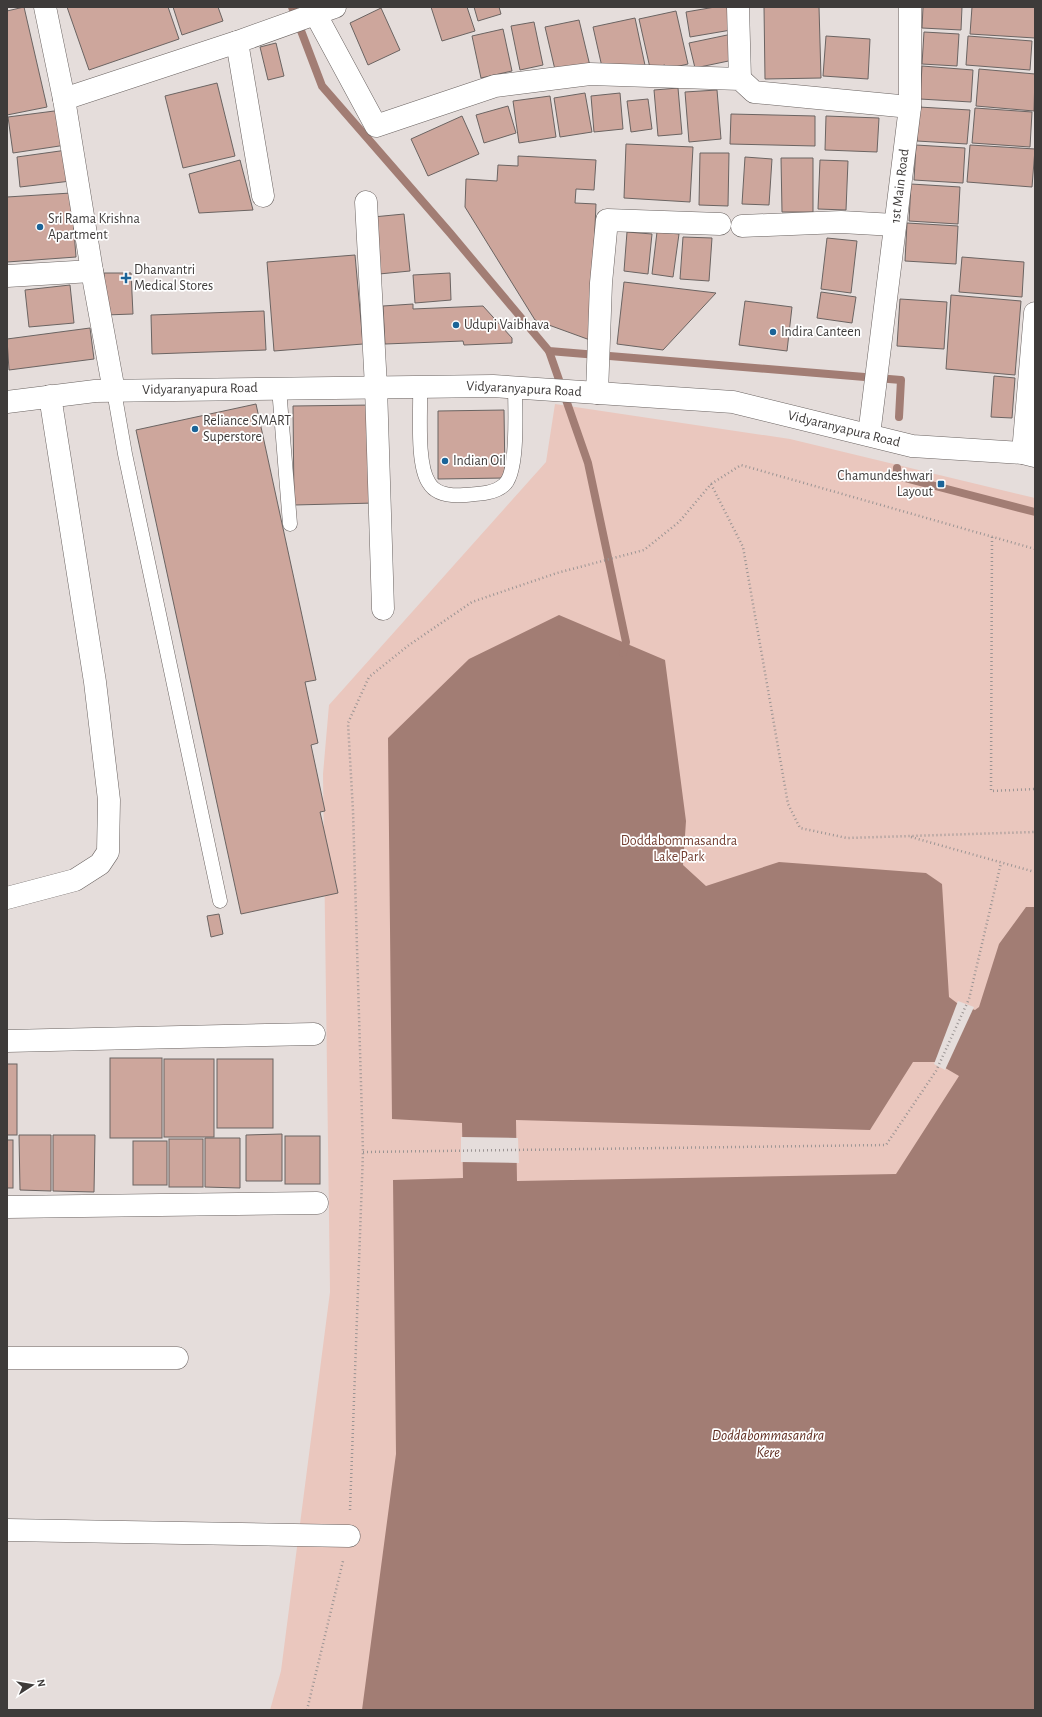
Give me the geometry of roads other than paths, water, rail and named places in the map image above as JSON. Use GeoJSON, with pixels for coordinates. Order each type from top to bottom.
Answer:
{"type":"FeatureCollection","features":[{"type":"Feature","properties":{"kind":"street"},"geometry":{"type":"LineString","coordinates":[[44,7],[64,99],[92,271],[114,391]]}},
{"type":"Feature","properties":{"kind":"street"},"geometry":{"type":"LineString","coordinates":[[738,7],[740,79]]}},
{"type":"Feature","properties":{"kind":"street","name":"1st Main Road"},"geometry":{"type":"LineString","coordinates":[[868,435],[910,107],[910,7]]}},
{"type":"Feature","properties":{"kind":"street"},"geometry":{"type":"LineString","coordinates":[[64,99],[320,13],[376,126],[495,86],[590,74],[740,79],[754,92],[910,107]]}},
{"type":"Feature","properties":{"kind":"street"},"geometry":{"type":"LineString","coordinates":[[237,42],[263,196]]}},
{"type":"Feature","properties":{"kind":"street"},"geometry":{"type":"LineString","coordinates":[[366,202],[376,387],[383,609]]}},
{"type":"Feature","properties":{"kind":"street"},"geometry":{"type":"LineString","coordinates":[[597,393],[601,283],[608,220],[720,224]]}},
{"type":"Feature","properties":{"kind":"street"},"geometry":{"type":"LineString","coordinates":[[742,226],[841,222],[895,225]]}},
{"type":"Feature","properties":{"kind":"street"},"geometry":{"type":"LineString","coordinates":[[7,276],[92,271]]}},
{"type":"Feature","properties":{"kind":"street"},"geometry":{"type":"LineString","coordinates":[[1029,454],[1035,313]]}},
{"type":"Feature","properties":{"kind":"street","name":"Vidyaranyapura Road"},"geometry":{"type":"LineString","coordinates":[[7,402],[95,391],[376,387],[515,387],[733,402],[912,446],[1029,454]]}},
{"type":"Feature","properties":{"kind":"street"},"geometry":{"type":"LineString","coordinates":[[7,898],[75,880],[100,864],[108,852],[109,800],[96,690],[50,396]]}},
{"type":"Feature","properties":{"kind":"street"},"geometry":{"type":"LineString","coordinates":[[7,1041],[314,1034]]}},
{"type":"Feature","properties":{"kind":"street"},"geometry":{"type":"LineString","coordinates":[[7,1207],[317,1203]]}},
{"type":"Feature","properties":{"kind":"street"},"geometry":{"type":"LineString","coordinates":[[7,1358],[178,1358]]}},
{"type":"Feature","properties":{"kind":"street"},"geometry":{"type":"LineString","coordinates":[[7,1530],[348,1536]]}},
{"type":"Feature","properties":{"kind":"lane"},"geometry":{"type":"LineString","coordinates":[[420,387],[422,463],[428,483],[437,491],[451,496],[477,494],[498,490],[506,484],[510,478],[513,465],[515,438],[515,387]]}},
{"type":"Feature","properties":{"kind":"lane"},"geometry":{"type":"LineString","coordinates":[[279,388],[290,524]]}},
{"type":"Feature","properties":{"kind":"lane"},"geometry":{"type":"LineString","coordinates":[[114,391],[125,454],[220,901]]}},
{"type":"Feature","properties":{"kind":"water","name":"Doddabommasandra Kere"},"geometry":{"type":"Polygon","coordinates":[[[559,615],[665,660],[686,821],[683,865],[706,886],[779,862],[926,873],[942,884],[949,997],[957,1003],[975,1010],[979,1007],[999,944],[1026,907],[1035,907],[1035,1710],[362,1710],[396,1454],[393,1180],[463,1178],[462,1123],[392,1119],[388,738],[469,659],[559,615]],[[913,1062],[870,1130],[516,1120],[517,1181],[896,1174],[959,1076],[935,1062],[913,1062]]]}},
{"type":"Feature","properties":{"kind":"waterway"},"geometry":{"type":"LineString","coordinates":[[292,7],[322,86],[450,233],[549,351],[901,380],[899,417]]}},
{"type":"Feature","properties":{"kind":"waterway"},"geometry":{"type":"LineString","coordinates":[[549,351],[588,463],[626,642],[623,653]]}},
{"type":"Feature","properties":{"kind":"waterway"},"geometry":{"type":"LineString","coordinates":[[897,468],[897,476],[1035,512]]}},
{"type":"Feature","properties":{"kind":"place","name":"Sri Rama Krishna Apartment"},"geometry":{"type":"Point","coordinates":[40,227]}},
{"type":"Feature","properties":{"kind":"place","name":"Dhanvantri Medical Stores"},"geometry":{"type":"Point","coordinates":[126,278]}},
{"type":"Feature","properties":{"kind":"place","name":"Udupi Vaibhava"},"geometry":{"type":"Point","coordinates":[456,325]}},
{"type":"Feature","properties":{"kind":"place","name":"Indira Canteen"},"geometry":{"type":"Point","coordinates":[773,332]}},
{"type":"Feature","properties":{"kind":"place","name":"Reliance SMART Superstore"},"geometry":{"type":"Point","coordinates":[195,429]}},
{"type":"Feature","properties":{"kind":"place","name":"Indian Oil"},"geometry":{"type":"Point","coordinates":[445,461]}},
{"type":"Feature","properties":{"kind":"place","name":"Chamundeshwari Layout"},"geometry":{"type":"Point","coordinates":[941,484]}},
{"type":"Feature","properties":{"kind":"park label","name":"Doddabommasandra Lake Park"},"geometry":{"type":"Point","coordinates":[679,850]}}]}
